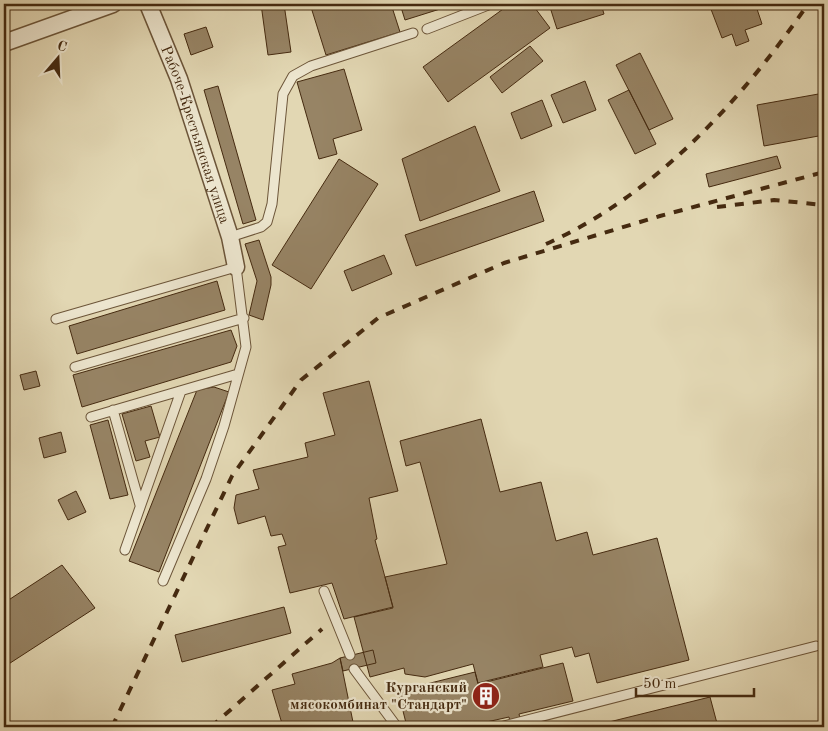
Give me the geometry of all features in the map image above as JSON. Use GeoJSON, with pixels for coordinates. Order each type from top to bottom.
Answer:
{"type":"FeatureCollection","features":[{"type":"Feature","properties":{"kind":"street"},"geometry":{"type":"LineString","coordinates":[[4,43],[114,4]]}},
{"type":"Feature","properties":{"kind":"street","name":"Рабоче-Крестьянская улица"},"geometry":{"type":"LineString","coordinates":[[148,4],[179,79],[230,237],[236,267]]}},
{"type":"Feature","properties":{"kind":"lane"},"geometry":{"type":"LineString","coordinates":[[427,29],[491,4]]}},
{"type":"Feature","properties":{"kind":"lane"},"geometry":{"type":"LineString","coordinates":[[230,237],[261,227],[267,222],[272,204],[284,94],[293,76],[311,66],[413,33]]}},
{"type":"Feature","properties":{"kind":"lane"},"geometry":{"type":"LineString","coordinates":[[56,319],[236,267],[244,318],[246,347],[206,479],[163,581]]}},
{"type":"Feature","properties":{"kind":"lane"},"geometry":{"type":"LineString","coordinates":[[75,367],[244,318]]}},
{"type":"Feature","properties":{"kind":"lane"},"geometry":{"type":"LineString","coordinates":[[91,417],[238,374]]}},
{"type":"Feature","properties":{"kind":"lane"},"geometry":{"type":"LineString","coordinates":[[125,550],[181,391]]}},
{"type":"Feature","properties":{"kind":"lane"},"geometry":{"type":"LineString","coordinates":[[113,410],[140,505]]}},
{"type":"Feature","properties":{"kind":"lane"},"geometry":{"type":"LineString","coordinates":[[324,591],[350,655]]}},
{"type":"Feature","properties":{"kind":"lane"},"geometry":{"type":"LineString","coordinates":[[500,727],[816,646]]}},
{"type":"Feature","properties":{"kind":"lane"},"geometry":{"type":"LineString","coordinates":[[354,668],[396,727]]}},
{"type":"Feature","properties":{"kind":"building"},"geometry":{"type":"Polygon","coordinates":[[[261,4],[284,4],[291,52],[268,55],[261,4]]]}},
{"type":"Feature","properties":{"kind":"building"},"geometry":{"type":"Polygon","coordinates":[[[310,4],[391,4],[400,32],[326,55],[310,4]]]}},
{"type":"Feature","properties":{"kind":"building"},"geometry":{"type":"Polygon","coordinates":[[[400,4],[456,4],[405,20],[400,4]]]}},
{"type":"Feature","properties":{"kind":"building"},"geometry":{"type":"Polygon","coordinates":[[[510,4],[532,4],[550,28],[448,102],[423,67],[510,4]]]}},
{"type":"Feature","properties":{"kind":"building"},"geometry":{"type":"Polygon","coordinates":[[[549,4],[601,4],[604,14],[557,29],[549,4]]]}},
{"type":"Feature","properties":{"kind":"building"},"geometry":{"type":"Polygon","coordinates":[[[709,4],[770,4],[757,9],[762,24],[745,30],[749,41],[736,46],[732,34],[722,38],[709,4]]]}},
{"type":"Feature","properties":{"kind":"building"},"geometry":{"type":"Polygon","coordinates":[[[206,27],[213,47],[191,55],[184,34],[206,27]]]}},
{"type":"Feature","properties":{"kind":"building"},"geometry":{"type":"Polygon","coordinates":[[[530,46],[543,61],[502,93],[490,77],[530,46]]]}},
{"type":"Feature","properties":{"kind":"building"},"geometry":{"type":"Polygon","coordinates":[[[640,53],[673,119],[649,130],[616,65],[640,53]]]}},
{"type":"Feature","properties":{"kind":"building"},"geometry":{"type":"Polygon","coordinates":[[[344,69],[362,130],[333,139],[337,154],[319,159],[297,82],[344,69]]]}},
{"type":"Feature","properties":{"kind":"building"},"geometry":{"type":"Polygon","coordinates":[[[585,81],[596,110],[563,123],[551,95],[585,81]]]}},
{"type":"Feature","properties":{"kind":"building"},"geometry":{"type":"Polygon","coordinates":[[[218,86],[256,220],[243,224],[204,90],[218,86]]]}},
{"type":"Feature","properties":{"kind":"building"},"geometry":{"type":"Polygon","coordinates":[[[629,90],[656,144],[635,154],[608,100],[629,90]]]}},
{"type":"Feature","properties":{"kind":"building"},"geometry":{"type":"Polygon","coordinates":[[[824,93],[824,135],[764,146],[757,105],[824,93]]]}},
{"type":"Feature","properties":{"kind":"building"},"geometry":{"type":"Polygon","coordinates":[[[542,100],[552,126],[521,139],[511,113],[542,100]]]}},
{"type":"Feature","properties":{"kind":"building"},"geometry":{"type":"Polygon","coordinates":[[[475,126],[500,191],[420,221],[402,159],[475,126]]]}},
{"type":"Feature","properties":{"kind":"building"},"geometry":{"type":"Polygon","coordinates":[[[777,156],[781,168],[709,187],[706,174],[777,156]]]}},
{"type":"Feature","properties":{"kind":"building"},"geometry":{"type":"Polygon","coordinates":[[[339,159],[378,184],[311,289],[272,265],[339,159]]]}},
{"type":"Feature","properties":{"kind":"building"},"geometry":{"type":"Polygon","coordinates":[[[534,191],[544,221],[416,266],[405,235],[534,191]]]}},
{"type":"Feature","properties":{"kind":"building"},"geometry":{"type":"Polygon","coordinates":[[[259,240],[271,277],[263,320],[249,315],[257,281],[245,244],[259,240]]]}},
{"type":"Feature","properties":{"kind":"building"},"geometry":{"type":"Polygon","coordinates":[[[384,255],[392,274],[352,291],[344,271],[384,255]]]}},
{"type":"Feature","properties":{"kind":"building"},"geometry":{"type":"Polygon","coordinates":[[[217,281],[225,310],[77,354],[69,326],[217,281]]]}},
{"type":"Feature","properties":{"kind":"building"},"geometry":{"type":"Polygon","coordinates":[[[231,330],[237,346],[231,362],[82,407],[73,375],[231,330]]]}},
{"type":"Feature","properties":{"kind":"building"},"geometry":{"type":"Polygon","coordinates":[[[36,371],[40,386],[24,390],[20,375],[36,371]]]}},
{"type":"Feature","properties":{"kind":"building"},"geometry":{"type":"Polygon","coordinates":[[[369,381],[398,491],[369,498],[377,539],[375,540],[393,607],[344,619],[332,583],[290,593],[278,547],[286,545],[282,534],[271,536],[265,516],[238,524],[234,508],[236,495],[259,489],[253,470],[308,457],[305,443],[335,435],[323,393],[369,381]]]}},
{"type":"Feature","properties":{"kind":"building"},"geometry":{"type":"Polygon","coordinates":[[[214,387],[229,392],[159,572],[129,561],[197,390],[214,387]]]}},
{"type":"Feature","properties":{"kind":"building"},"geometry":{"type":"Polygon","coordinates":[[[4,397],[8,413],[4,415],[4,397]]]}},
{"type":"Feature","properties":{"kind":"building"},"geometry":{"type":"Polygon","coordinates":[[[151,406],[160,437],[145,441],[150,457],[136,461],[122,414],[151,406]]]}},
{"type":"Feature","properties":{"kind":"building"},"geometry":{"type":"Polygon","coordinates":[[[481,419],[500,492],[541,482],[556,541],[587,532],[593,555],[657,538],[689,660],[597,683],[589,653],[575,657],[572,647],[540,655],[543,667],[478,683],[473,664],[425,677],[405,674],[404,668],[370,677],[354,617],[393,608],[385,577],[447,564],[420,462],[406,466],[400,441],[481,419]]]}},
{"type":"Feature","properties":{"kind":"building"},"geometry":{"type":"Polygon","coordinates":[[[108,420],[128,495],[110,499],[90,425],[108,420]]]}},
{"type":"Feature","properties":{"kind":"building"},"geometry":{"type":"Polygon","coordinates":[[[61,432],[66,452],[44,458],[39,438],[61,432]]]}},
{"type":"Feature","properties":{"kind":"building"},"geometry":{"type":"Polygon","coordinates":[[[76,491],[86,512],[68,520],[58,500],[76,491]]]}},
{"type":"Feature","properties":{"kind":"building"},"geometry":{"type":"Polygon","coordinates":[[[62,565],[95,608],[4,667],[4,603],[62,565]]]}},
{"type":"Feature","properties":{"kind":"building"},"geometry":{"type":"Polygon","coordinates":[[[284,607],[291,633],[182,662],[175,635],[284,607]]]}},
{"type":"Feature","properties":{"kind":"building"},"geometry":{"type":"Polygon","coordinates":[[[373,650],[376,663],[343,671],[340,658],[373,650]]]}},
{"type":"Feature","properties":{"kind":"building"},"geometry":{"type":"Polygon","coordinates":[[[340,658],[354,727],[283,727],[272,690],[295,684],[292,674],[332,663],[340,658]]]}},
{"type":"Feature","properties":{"kind":"building","name":"Курганский мясокомбинат \"Стандарт\""},"geometry":{"type":"Polygon","coordinates":[[[563,663],[573,701],[519,714],[522,727],[511,727],[509,717],[464,727],[407,727],[398,691],[475,672],[478,684],[563,663]]]}},
{"type":"Feature","properties":{"kind":"building"},"geometry":{"type":"Polygon","coordinates":[[[710,697],[718,727],[606,727],[605,723],[710,697]]]}},
{"type":"Feature","properties":{"kind":"railway"},"geometry":{"type":"LineString","coordinates":[[546,244],[586,224],[623,200],[693,142],[754,75],[808,4]]}},
{"type":"Feature","properties":{"kind":"railway"},"geometry":{"type":"LineString","coordinates":[[112,727],[232,476],[301,380],[378,318],[504,263],[660,216],[824,172]]}},
{"type":"Feature","properties":{"kind":"railway"},"geometry":{"type":"LineString","coordinates":[[717,207],[774,200],[824,205]]}},
{"type":"Feature","properties":{"kind":"railway"},"geometry":{"type":"LineString","coordinates":[[211,727],[322,629]]}},
{"type":"Feature","properties":{"kind":"place","name":"Курганский мясокомбинат \"Стандарт\""},"geometry":{"type":"Point","coordinates":[486,696]}}]}
